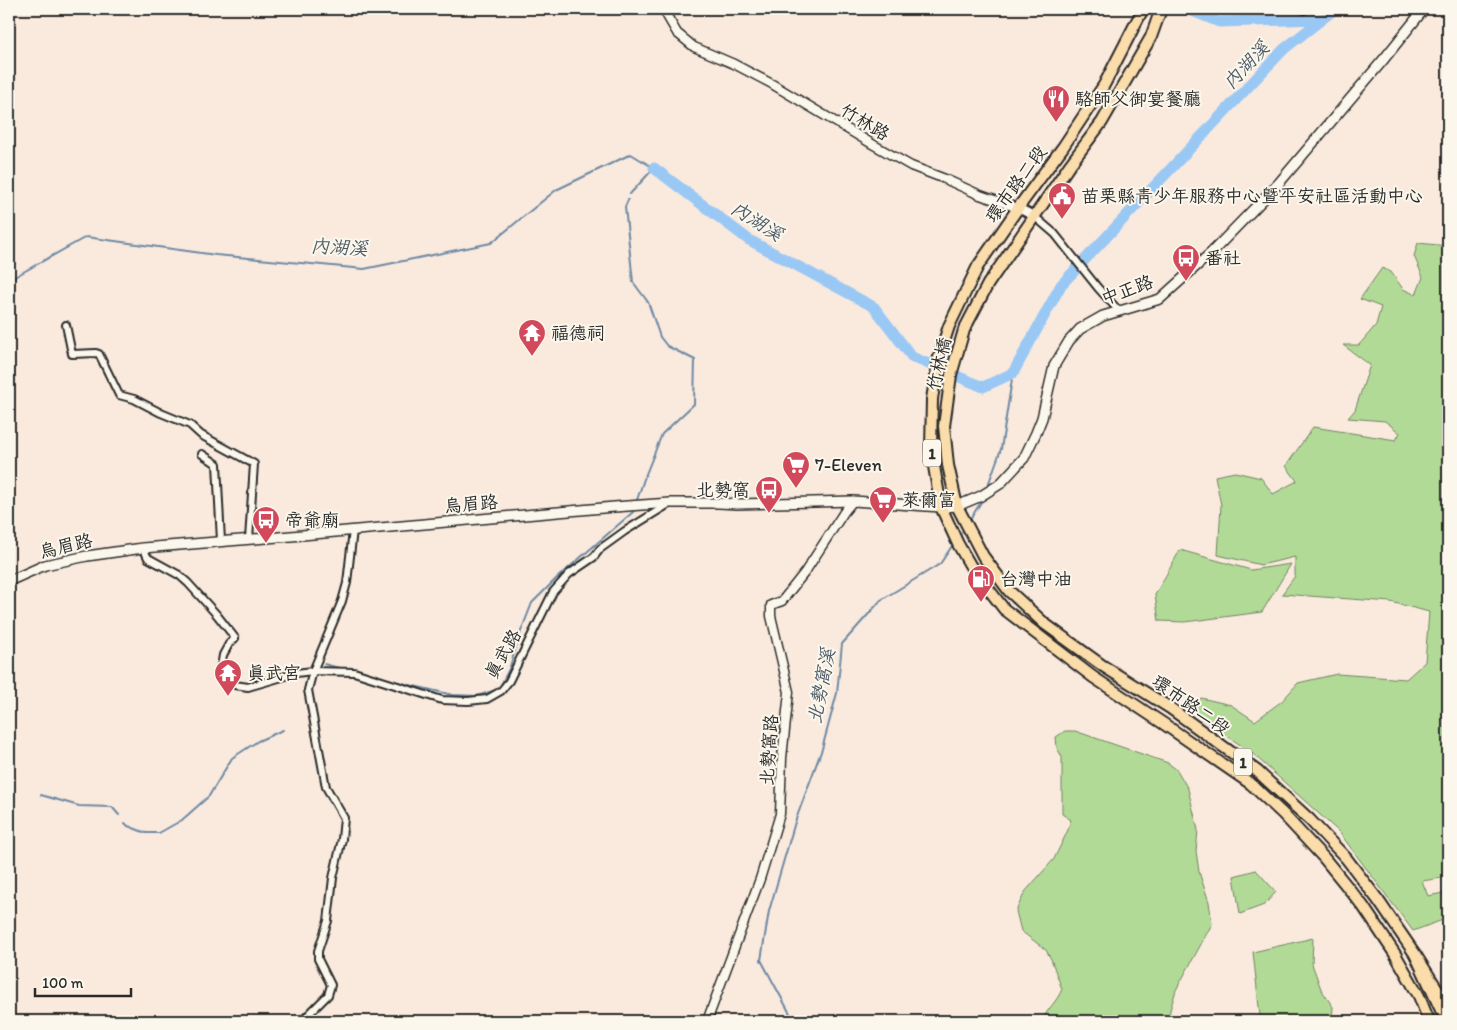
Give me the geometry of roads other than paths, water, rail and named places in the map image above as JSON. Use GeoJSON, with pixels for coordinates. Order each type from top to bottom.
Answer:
{"type":"FeatureCollection","features":[{"type":"Feature","properties":{"kind":"main road","name":"環市路二段"},"geometry":{"type":"LineString","coordinates":[[964,330],[988,284],[1034,216],[1102,122],[1151,37],[1161,9]]}},
{"type":"Feature","properties":{"kind":"main road","name":"中正路"},"geometry":{"type":"LineString","coordinates":[[941,507],[957,506],[981,496],[1000,484],[1024,458],[1042,418],[1054,366],[1069,341],[1080,329],[1103,316],[1160,299],[1212,252],[1278,183],[1424,9]]}},
{"type":"Feature","properties":{"kind":"main road","name":"環市路二段"},"geometry":{"type":"LineString","coordinates":[[949,326],[978,266],[1063,147],[1104,85],[1142,10]]}},
{"type":"Feature","properties":{"kind":"main road","name":"竹林橋"},"geometry":{"type":"LineString","coordinates":[[941,507],[931,449],[932,399],[939,357],[949,326]]}},
{"type":"Feature","properties":{"kind":"main road","name":"竹林橋"},"geometry":{"type":"LineString","coordinates":[[957,506],[948,464],[944,426],[952,375],[964,330]]}},
{"type":"Feature","properties":{"kind":"main road","name":"烏眉路"},"geometry":{"type":"LineString","coordinates":[[9,581],[45,565],[87,556],[143,548],[650,504],[853,501],[941,507]]}},
{"type":"Feature","properties":{"kind":"main road","name":"環市路二段"},"geometry":{"type":"LineString","coordinates":[[957,506],[983,556],[1008,591],[1045,624],[1103,666],[1170,708],[1257,771],[1310,820],[1346,858],[1378,900],[1414,954],[1446,1021]]}},
{"type":"Feature","properties":{"kind":"main road","name":"環市路二段"},"geometry":{"type":"LineString","coordinates":[[941,507],[970,565],[1004,609],[1093,677],[1251,784],[1283,814],[1324,858],[1363,906],[1400,962],[1419,996],[1429,1021]]}},
{"type":"Feature","properties":{"kind":"main road"},"geometry":{"type":"LineString","coordinates":[[1414,954],[1448,1006]]}},
{"type":"Feature","properties":{"kind":"street","name":"竹林路"},"geometry":{"type":"LineString","coordinates":[[663,9],[677,33],[694,47],[734,64],[772,84],[911,166],[1034,216],[1064,243],[1098,288],[1120,311]]}},
{"type":"Feature","properties":{"kind":"street"},"geometry":{"type":"LineString","coordinates":[[66,325],[72,354],[99,354],[119,395],[134,398],[161,413],[190,425],[201,434],[254,464],[249,539]]}},
{"type":"Feature","properties":{"kind":"street"},"geometry":{"type":"LineString","coordinates":[[202,454],[218,464],[221,542]]}},
{"type":"Feature","properties":{"kind":"street","name":"北勢窩路"},"geometry":{"type":"LineString","coordinates":[[707,1021],[760,879],[780,814],[782,758],[789,692],[771,616],[772,605],[782,601],[805,572],[853,501]]}},
{"type":"Feature","properties":{"kind":"street","name":"真武路"},"geometry":{"type":"LineString","coordinates":[[143,548],[148,558],[188,583],[235,638],[223,655],[221,673],[224,678],[235,685],[248,687],[296,673],[313,671],[354,672],[442,700],[468,701],[487,699],[501,691],[509,681],[553,592],[569,574],[594,557],[600,549],[625,531],[670,503]]}},
{"type":"Feature","properties":{"kind":"street"},"geometry":{"type":"LineString","coordinates":[[302,1021],[328,995],[331,985],[318,959],[318,951],[328,922],[333,878],[342,839],[344,818],[326,787],[308,690],[313,671],[342,601],[347,583],[353,530]]}},
{"type":"Feature","properties":{"kind":"waterway"},"geometry":{"type":"LineString","coordinates":[[1187,9],[1219,22],[1322,19]]}},
{"type":"Feature","properties":{"kind":"waterway","name":"內湖溪"},"geometry":{"type":"LineString","coordinates":[[654,168],[749,240],[874,307],[912,357],[983,387],[1013,373],[1061,285],[1284,49],[1335,9]]}},
{"type":"Feature","properties":{"kind":"waterway","name":"內湖溪"},"geometry":{"type":"LineString","coordinates":[[9,280],[86,237],[216,255],[364,269],[491,243],[556,190],[631,154],[654,168],[630,194]]}},
{"type":"Feature","properties":{"kind":"waterway"},"geometry":{"type":"LineString","coordinates":[[628,200],[625,207],[633,282],[648,302],[660,337],[667,346],[695,360],[694,404],[662,434],[636,503]]}},
{"type":"Feature","properties":{"kind":"waterway","name":"北勢窩溪"},"geometry":{"type":"LineString","coordinates":[[987,488],[1001,449],[1013,373]]}},
{"type":"Feature","properties":{"kind":"waterway","name":"北勢窩溪"},"geometry":{"type":"LineString","coordinates":[[969,521],[983,499]]}},
{"type":"Feature","properties":{"kind":"waterway"},"geometry":{"type":"LineString","coordinates":[[384,679],[453,695],[477,696],[499,689],[510,667],[518,639],[532,603],[557,578],[633,512],[634,508]]}},
{"type":"Feature","properties":{"kind":"waterway","name":"北勢窩溪"},"geometry":{"type":"LineString","coordinates":[[958,537],[964,529]]}},
{"type":"Feature","properties":{"kind":"waterway","name":"北勢窩溪"},"geometry":{"type":"LineString","coordinates":[[794,1021],[761,960],[769,911],[795,822],[822,749],[837,693],[842,644],[881,600],[940,564],[954,543]]}},
{"type":"Feature","properties":{"kind":"waterway"},"geometry":{"type":"LineString","coordinates":[[324,664],[343,669]]}},
{"type":"Feature","properties":{"kind":"waterway"},"geometry":{"type":"LineString","coordinates":[[125,823],[146,833],[159,833],[182,820],[209,796],[232,758],[258,741],[283,730]]}},
{"type":"Feature","properties":{"kind":"waterway"},"geometry":{"type":"LineString","coordinates":[[41,795],[79,806],[112,807],[119,815]]}},
{"type":"Feature","properties":{"kind":"place","name":"駱師父御宴餐廳"},"geometry":{"type":"Point","coordinates":[1056,123]}},
{"type":"Feature","properties":{"kind":"place","name":"苗栗縣青少年服務中心暨平安社區活動中心"},"geometry":{"type":"Point","coordinates":[1062,220]}},
{"type":"Feature","properties":{"kind":"place","name":"番社"},"geometry":{"type":"Point","coordinates":[1186,282]}},
{"type":"Feature","properties":{"kind":"place","name":"福德祠"},"geometry":{"type":"Point","coordinates":[532,357]}},
{"type":"Feature","properties":{"kind":"place","name":"7-Eleven"},"geometry":{"type":"Point","coordinates":[796,489]}},
{"type":"Feature","properties":{"kind":"place","name":"北勢窩"},"geometry":{"type":"Point","coordinates":[769,514]}},
{"type":"Feature","properties":{"kind":"place","name":"萊爾富"},"geometry":{"type":"Point","coordinates":[883,524]}},
{"type":"Feature","properties":{"kind":"place","name":"帝爺廟"},"geometry":{"type":"Point","coordinates":[266,544]}},
{"type":"Feature","properties":{"kind":"place","name":"台灣中油"},"geometry":{"type":"Point","coordinates":[981,603]}},
{"type":"Feature","properties":{"kind":"place","name":"真武宮"},"geometry":{"type":"Point","coordinates":[228,697]}}]}
